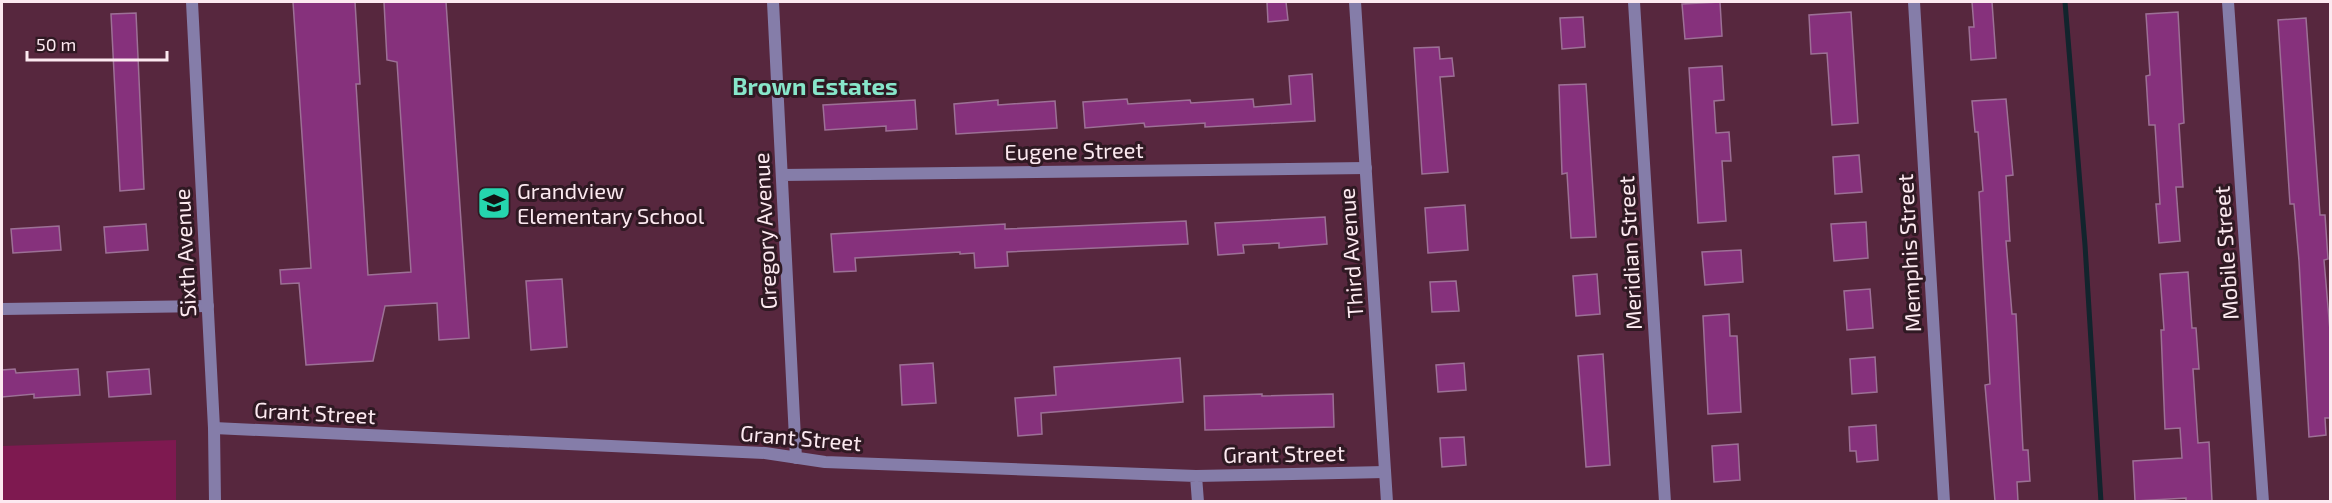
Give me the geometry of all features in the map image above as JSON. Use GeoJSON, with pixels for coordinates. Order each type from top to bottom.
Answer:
{"type":"FeatureCollection","features":[{"type":"Feature","properties":{"kind":"street","name":"Sixth Avenue"},"geometry":{"type":"LineString","coordinates":[[192,2],[214,428],[215,501]]}},
{"type":"Feature","properties":{"kind":"street","name":"Gregory Avenue"},"geometry":{"type":"LineString","coordinates":[[772,2],[796,458]]}},
{"type":"Feature","properties":{"kind":"street","name":"Third Avenue"},"geometry":{"type":"LineString","coordinates":[[1355,2],[1387,501]]}},
{"type":"Feature","properties":{"kind":"street","name":"Meridian Street"},"geometry":{"type":"LineString","coordinates":[[1634,2],[1665,501]]}},
{"type":"Feature","properties":{"kind":"street","name":"Memphis Street"},"geometry":{"type":"LineString","coordinates":[[1914,2],[1944,501]]}},
{"type":"Feature","properties":{"kind":"street","name":"Mobile Street"},"geometry":{"type":"LineString","coordinates":[[2228,2],[2263,501]]}},
{"type":"Feature","properties":{"kind":"street","name":"Eugene Street"},"geometry":{"type":"LineString","coordinates":[[782,175],[1366,168]]}},
{"type":"Feature","properties":{"kind":"street"},"geometry":{"type":"LineString","coordinates":[[2,309],[207,306]]}},
{"type":"Feature","properties":{"kind":"street","name":"Grant Street"},"geometry":{"type":"LineString","coordinates":[[214,428],[765,453],[825,462],[1196,476],[1385,472]]}},
{"type":"Feature","properties":{"kind":"street"},"geometry":{"type":"LineString","coordinates":[[1196,476],[1198,501]]}},
{"type":"Feature","properties":{"kind":"shaded area"},"geometry":{"type":"Polygon","coordinates":[[[176,440],[176,501],[2,501],[2,446],[176,440]]]}},
{"type":"Feature","properties":{"kind":"building"},"geometry":{"type":"Polygon","coordinates":[[[293,2],[355,2],[360,84],[356,84],[368,275],[411,272],[397,62],[387,60],[384,2],[446,2],[469,338],[439,340],[437,303],[385,306],[373,361],[306,365],[299,283],[281,284],[280,270],[311,268],[293,2]]]}},
{"type":"Feature","properties":{"kind":"building"},"geometry":{"type":"Polygon","coordinates":[[[1267,2],[1286,2],[1288,20],[1268,22],[1267,2]]]}},
{"type":"Feature","properties":{"kind":"building"},"geometry":{"type":"Polygon","coordinates":[[[1720,2],[1722,36],[1685,39],[1682,4],[1720,2]]]}},
{"type":"Feature","properties":{"kind":"building"},"geometry":{"type":"Polygon","coordinates":[[[1972,2],[1992,2],[1996,58],[1971,60],[1969,27],[1974,27],[1972,2]]]}},
{"type":"Feature","properties":{"kind":"building"},"geometry":{"type":"Polygon","coordinates":[[[1851,12],[1858,123],[1832,125],[1827,53],[1811,54],[1809,15],[1851,12]]]}},
{"type":"Feature","properties":{"kind":"building"},"geometry":{"type":"Polygon","coordinates":[[[2178,12],[2184,123],[2179,124],[2183,187],[2176,187],[2180,241],[2159,243],[2156,204],[2160,204],[2155,125],[2149,125],[2146,76],[2150,75],[2146,14],[2178,12]]]}},
{"type":"Feature","properties":{"kind":"building"},"geometry":{"type":"Polygon","coordinates":[[[136,13],[144,189],[120,191],[111,14],[136,13]]]}},
{"type":"Feature","properties":{"kind":"building"},"geometry":{"type":"Polygon","coordinates":[[[1583,17],[1585,47],[1562,49],[1560,18],[1583,17]]]}},
{"type":"Feature","properties":{"kind":"building"},"geometry":{"type":"Polygon","coordinates":[[[2306,18],[2320,215],[2325,215],[2328,259],[2324,260],[2331,342],[2331,418],[2325,418],[2326,435],[2309,437],[2299,261],[2294,204],[2290,204],[2278,20],[2306,18]]]}},
{"type":"Feature","properties":{"kind":"building"},"geometry":{"type":"Polygon","coordinates":[[[1439,47],[1440,59],[1452,58],[1454,76],[1440,77],[1448,172],[1422,174],[1414,48],[1439,47]]]}},
{"type":"Feature","properties":{"kind":"building"},"geometry":{"type":"Polygon","coordinates":[[[1722,66],[1724,100],[1714,101],[1716,133],[1729,132],[1731,161],[1722,161],[1726,221],[1698,223],[1689,68],[1722,66]]]}},
{"type":"Feature","properties":{"kind":"building"},"geometry":{"type":"Polygon","coordinates":[[[1312,74],[1315,121],[1205,127],[1205,123],[1145,127],[1144,123],[1085,128],[1083,102],[1127,99],[1128,104],[1190,100],[1191,103],[1253,99],[1254,107],[1291,104],[1289,76],[1312,74]]]}},
{"type":"Feature","properties":{"kind":"building"},"geometry":{"type":"Polygon","coordinates":[[[1586,84],[1596,237],[1571,238],[1567,173],[1562,174],[1559,85],[1586,84]]]}},
{"type":"Feature","properties":{"kind":"building"},"geometry":{"type":"Polygon","coordinates":[[[2006,99],[2013,175],[2006,176],[2010,241],[2006,241],[2012,314],[2016,314],[2023,450],[2028,450],[2030,481],[2017,482],[2018,501],[1995,501],[1985,385],[1990,384],[1979,192],[1983,191],[1978,132],[1975,132],[1972,101],[2006,99]]]}},
{"type":"Feature","properties":{"kind":"building"},"geometry":{"type":"Polygon","coordinates":[[[915,100],[917,129],[886,131],[886,126],[825,130],[823,105],[915,100]]]}},
{"type":"Feature","properties":{"kind":"building"},"geometry":{"type":"Polygon","coordinates":[[[998,100],[998,105],[1055,101],[1057,128],[956,134],[954,104],[998,100]]]}},
{"type":"Feature","properties":{"kind":"building"},"geometry":{"type":"Polygon","coordinates":[[[1859,155],[1862,192],[1835,194],[1833,157],[1859,155]]]}},
{"type":"Feature","properties":{"kind":"building"},"geometry":{"type":"Polygon","coordinates":[[[1465,205],[1468,250],[1428,253],[1425,208],[1465,205]]]}},
{"type":"Feature","properties":{"kind":"building"},"geometry":{"type":"Polygon","coordinates":[[[1325,217],[1327,244],[1279,248],[1279,243],[1243,245],[1244,253],[1218,255],[1215,223],[1325,217]]]}},
{"type":"Feature","properties":{"kind":"building"},"geometry":{"type":"Polygon","coordinates":[[[1186,221],[1188,244],[1007,252],[1008,266],[975,268],[974,253],[855,258],[856,271],[834,272],[831,234],[1005,224],[1005,229],[1186,221]]]}},
{"type":"Feature","properties":{"kind":"building"},"geometry":{"type":"Polygon","coordinates":[[[1866,222],[1868,258],[1834,261],[1831,224],[1866,222]]]}},
{"type":"Feature","properties":{"kind":"building"},"geometry":{"type":"Polygon","coordinates":[[[146,224],[148,250],[106,253],[104,227],[146,224]]]}},
{"type":"Feature","properties":{"kind":"building"},"geometry":{"type":"Polygon","coordinates":[[[59,226],[61,250],[13,253],[11,229],[59,226]]]}},
{"type":"Feature","properties":{"kind":"building"},"geometry":{"type":"Polygon","coordinates":[[[1741,250],[1743,282],[1705,285],[1702,252],[1741,250]]]}},
{"type":"Feature","properties":{"kind":"building"},"geometry":{"type":"Polygon","coordinates":[[[2188,272],[2192,328],[2196,328],[2199,369],[2193,369],[2198,443],[2209,442],[2212,501],[2186,501],[2186,498],[2135,501],[2133,461],[2182,458],[2180,428],[2165,429],[2161,330],[2164,330],[2160,274],[2188,272]]]}},
{"type":"Feature","properties":{"kind":"building"},"geometry":{"type":"Polygon","coordinates":[[[1597,274],[1600,314],[1576,316],[1573,276],[1597,274]]]}},
{"type":"Feature","properties":{"kind":"building"},"geometry":{"type":"Polygon","coordinates":[[[562,279],[567,347],[531,350],[526,281],[562,279]]]}},
{"type":"Feature","properties":{"kind":"building"},"geometry":{"type":"Polygon","coordinates":[[[1456,281],[1459,311],[1432,312],[1430,282],[1456,281]]]}},
{"type":"Feature","properties":{"kind":"building"},"geometry":{"type":"Polygon","coordinates":[[[1870,289],[1873,328],[1847,330],[1844,291],[1870,289]]]}},
{"type":"Feature","properties":{"kind":"building"},"geometry":{"type":"Polygon","coordinates":[[[1729,314],[1730,336],[1737,336],[1741,412],[1708,414],[1703,316],[1729,314]]]}},
{"type":"Feature","properties":{"kind":"building"},"geometry":{"type":"Polygon","coordinates":[[[1603,354],[1610,465],[1586,467],[1578,356],[1603,354]]]}},
{"type":"Feature","properties":{"kind":"building"},"geometry":{"type":"Polygon","coordinates":[[[1875,357],[1877,392],[1852,394],[1850,359],[1875,357]]]}},
{"type":"Feature","properties":{"kind":"building"},"geometry":{"type":"Polygon","coordinates":[[[1180,358],[1183,402],[1041,413],[1042,434],[1018,436],[1015,398],[1056,395],[1054,367],[1180,358]]]}},
{"type":"Feature","properties":{"kind":"building"},"geometry":{"type":"Polygon","coordinates":[[[933,363],[936,403],[902,405],[900,365],[933,363]]]}},
{"type":"Feature","properties":{"kind":"building"},"geometry":{"type":"Polygon","coordinates":[[[1464,363],[1466,390],[1438,392],[1436,365],[1464,363]]]}},
{"type":"Feature","properties":{"kind":"building"},"geometry":{"type":"Polygon","coordinates":[[[15,369],[16,373],[78,369],[80,395],[34,398],[34,394],[2,397],[2,370],[15,369]]]}},
{"type":"Feature","properties":{"kind":"building"},"geometry":{"type":"Polygon","coordinates":[[[149,369],[151,394],[109,397],[107,372],[149,369]]]}},
{"type":"Feature","properties":{"kind":"building"},"geometry":{"type":"Polygon","coordinates":[[[1262,394],[1262,396],[1333,394],[1334,427],[1205,430],[1204,396],[1262,394]]]}},
{"type":"Feature","properties":{"kind":"building"},"geometry":{"type":"Polygon","coordinates":[[[1876,425],[1878,460],[1857,462],[1856,451],[1850,451],[1849,427],[1876,425]]]}},
{"type":"Feature","properties":{"kind":"building"},"geometry":{"type":"Polygon","coordinates":[[[1464,437],[1466,465],[1442,467],[1440,438],[1464,437]]]}},
{"type":"Feature","properties":{"kind":"building"},"geometry":{"type":"Polygon","coordinates":[[[1738,444],[1740,480],[1714,482],[1712,446],[1738,444]]]}},
{"type":"Feature","properties":{"kind":"waterway"},"geometry":{"type":"LineString","coordinates":[[2065,2],[2085,245],[2101,502]]}},
{"type":"Feature","properties":{"kind":"place","name":"Grandview Elementary School"},"geometry":{"type":"Point","coordinates":[494,203]}},
{"type":"Feature","properties":{"kind":"district","name":"Brown Estates"},"geometry":{"type":"Point","coordinates":[815,85]}}]}
